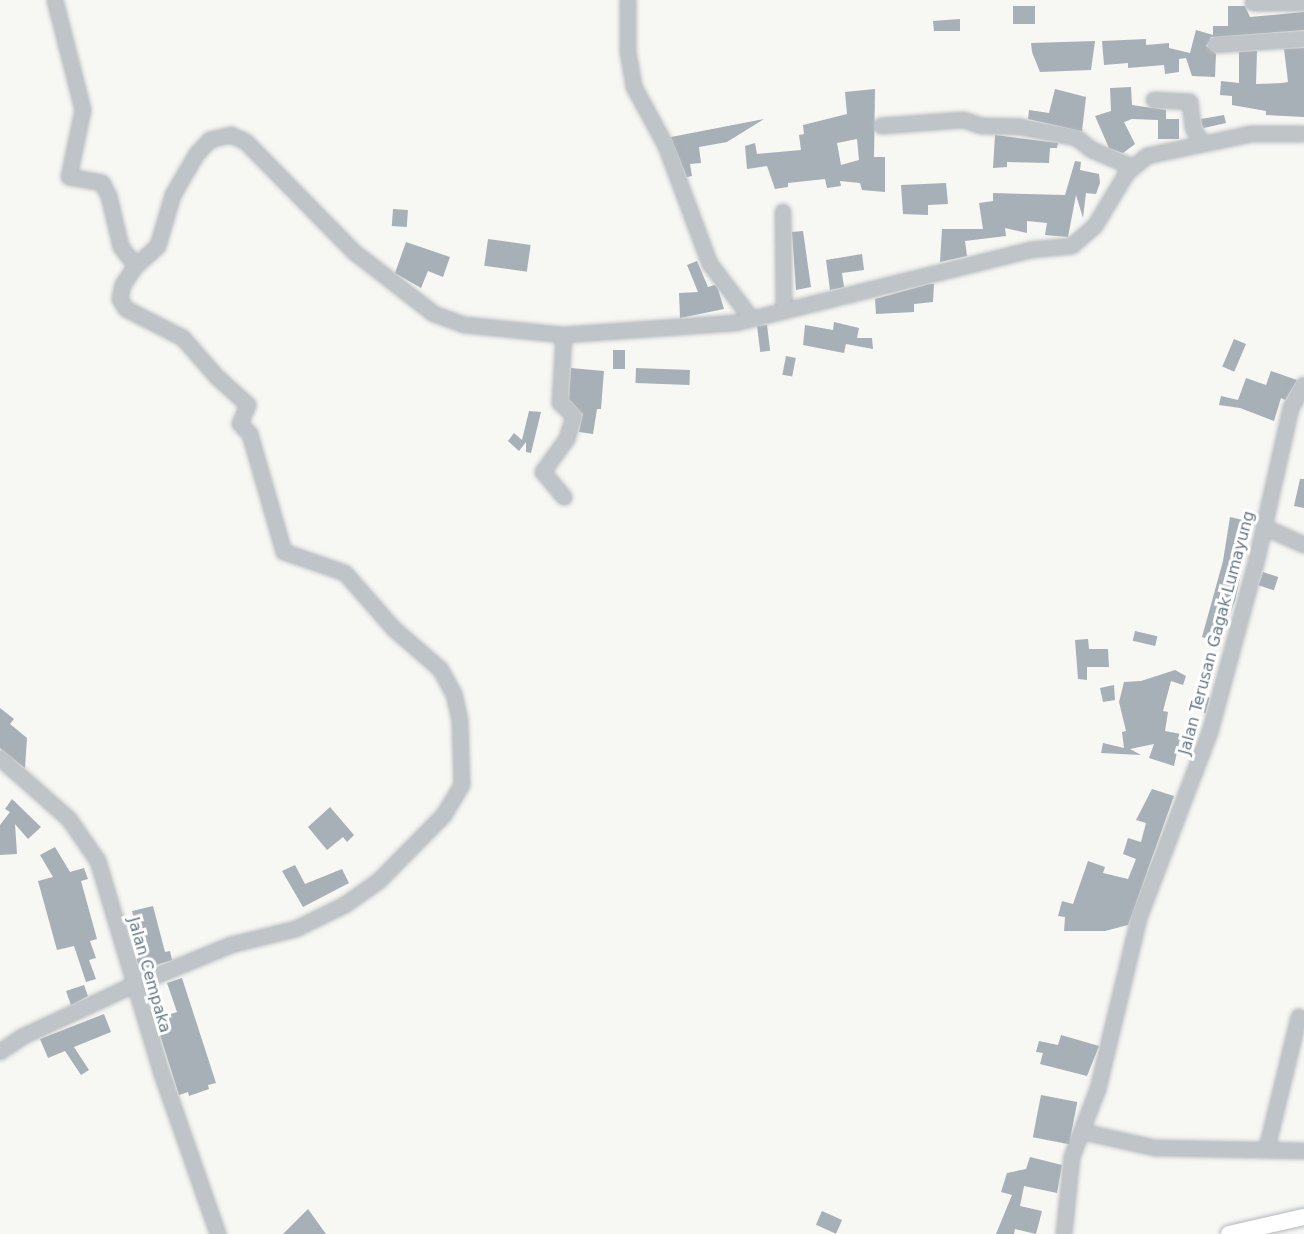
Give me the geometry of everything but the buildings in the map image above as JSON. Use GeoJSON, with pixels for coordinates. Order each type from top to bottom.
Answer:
{"type":"FeatureCollection","features":[{"type":"Feature","properties":{"kind":"main road"},"geometry":{"type":"LineString","coordinates":[[1229,1234],[1304,1217]]}},
{"type":"Feature","properties":{"kind":"street"},"geometry":{"type":"LineString","coordinates":[[55,0],[83,110],[69,177],[102,183],[109,196],[121,247],[136,266]]}},
{"type":"Feature","properties":{"kind":"street"},"geometry":{"type":"LineString","coordinates":[[628,0],[628,52],[634,87],[666,146],[710,264],[751,318]]}},
{"type":"Feature","properties":{"kind":"street"},"geometry":{"type":"LineString","coordinates":[[1253,3],[1304,3]]}},
{"type":"Feature","properties":{"kind":"street"},"geometry":{"type":"LineString","coordinates":[[1215,45],[1304,39]]}},
{"type":"Feature","properties":{"kind":"street"},"geometry":{"type":"LineString","coordinates":[[1154,100],[1190,102],[1199,138]]}},
{"type":"Feature","properties":{"kind":"street"},"geometry":{"type":"LineString","coordinates":[[881,126],[964,120],[981,126],[1020,127],[1077,138],[1092,150],[1132,166]]}},
{"type":"Feature","properties":{"kind":"street"},"geometry":{"type":"LineString","coordinates":[[0,1052],[22,1037],[132,977],[231,945],[296,929],[345,905],[379,880],[444,815],[462,785],[460,720],[446,677],[422,651],[393,629],[345,573],[284,552],[250,434],[240,423],[248,407],[183,338],[126,309],[120,295],[136,266],[158,246],[173,195],[196,154],[215,137],[231,135],[260,153],[354,252],[434,314],[465,324],[564,335],[661,330],[751,318],[1030,250],[1072,246],[1095,226],[1132,166],[1160,151],[1199,138],[1251,134],[1304,134]]}},
{"type":"Feature","properties":{"kind":"street"},"geometry":{"type":"LineString","coordinates":[[783,212],[784,311]]}},
{"type":"Feature","properties":{"kind":"street"},"geometry":{"type":"LineString","coordinates":[[564,335],[560,403],[573,412],[573,420],[567,439],[543,472],[564,497]]}},
{"type":"Feature","properties":{"kind":"street","name":"Jalan Terusan Gagak Lumayung"},"geometry":{"type":"LineString","coordinates":[[1064,1234],[1071,1166],[1107,1056],[1139,918],[1210,732],[1264,527],[1291,408],[1304,385]]}},
{"type":"Feature","properties":{"kind":"street"},"geometry":{"type":"LineString","coordinates":[[1264,527],[1304,545]]}},
{"type":"Feature","properties":{"kind":"street","name":"Jalan Cempaka"},"geometry":{"type":"LineString","coordinates":[[1,762],[69,819],[89,844],[98,861],[132,977],[218,1234]]}},
{"type":"Feature","properties":{"kind":"street"},"geometry":{"type":"LineString","coordinates":[[1267,1148],[1299,1017]]}},
{"type":"Feature","properties":{"kind":"street"},"geometry":{"type":"LineString","coordinates":[[1083,1132],[1155,1148],[1267,1148],[1304,1151]]}}]}
